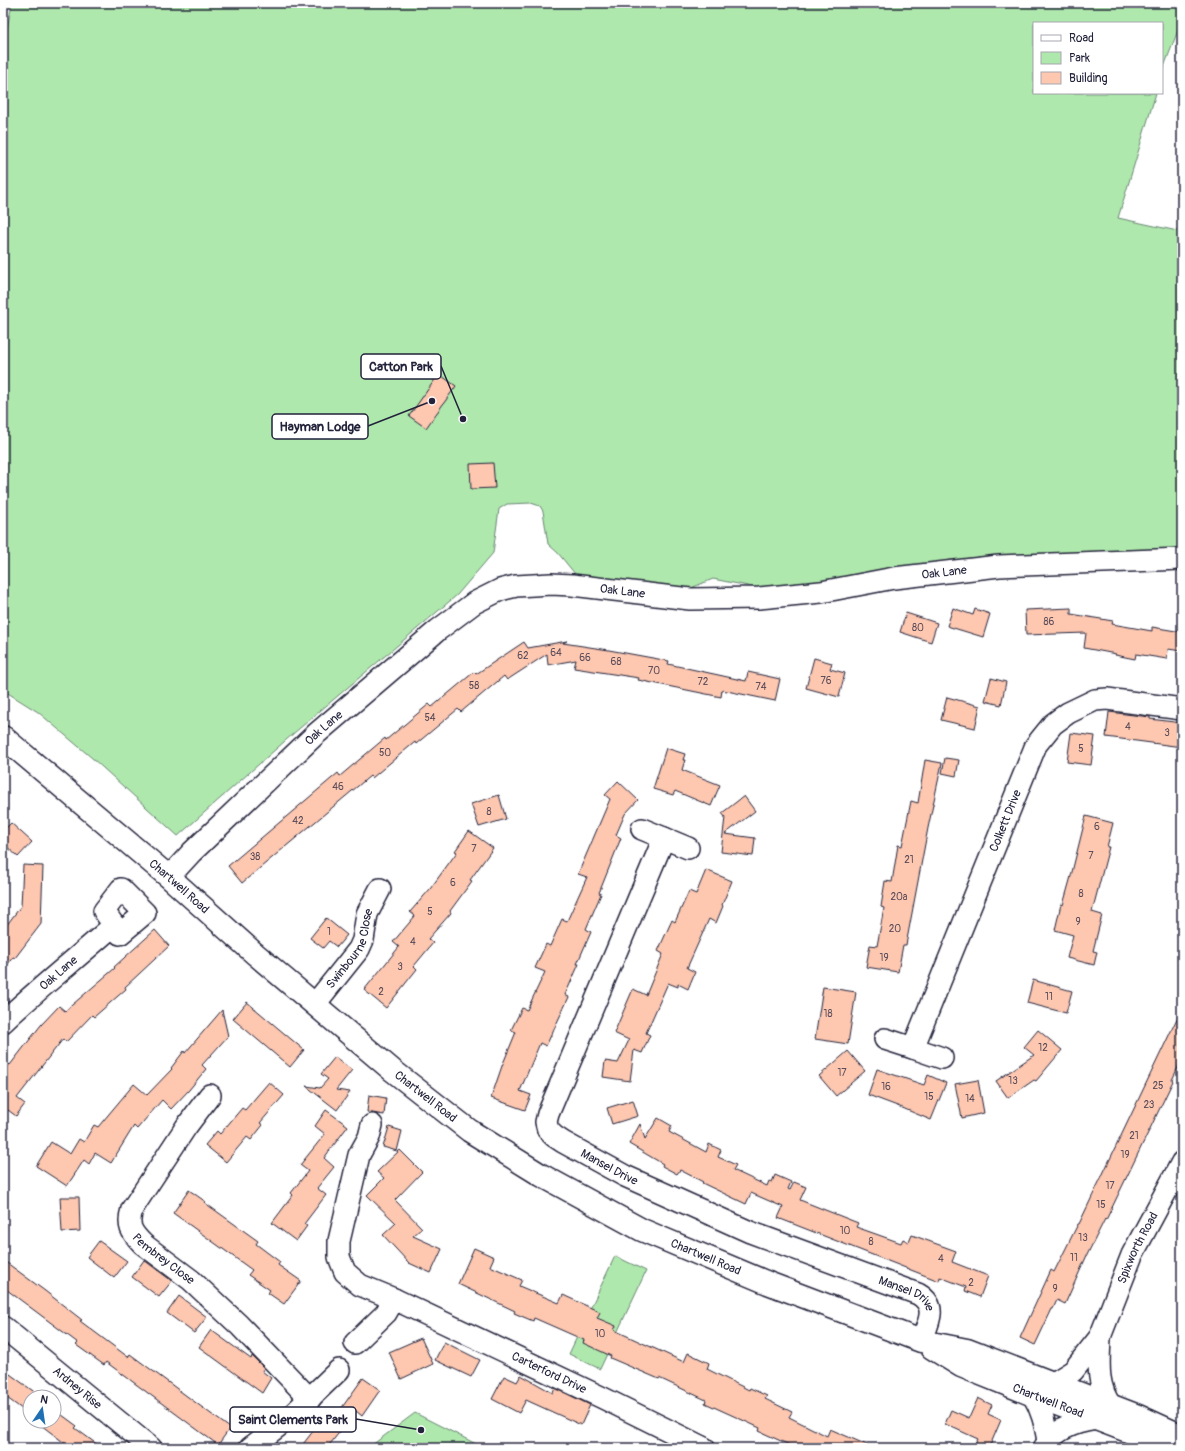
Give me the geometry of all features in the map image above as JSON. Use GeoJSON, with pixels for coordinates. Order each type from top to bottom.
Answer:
{"type":"FeatureCollection","features":[{"type":"Feature","properties":{"kind":"highway","name":"Chartwell Road"},"geometry":{"type":"LineString","coordinates":[[3,737],[169,877],[254,953],[392,1070],[470,1131],[541,1175],[642,1230],[768,1283],[921,1341],[967,1350],[1052,1384],[1104,1412],[1146,1438],[1182,1448]]}},
{"type":"Feature","properties":{"kind":"highway","name":"Chartwell Road"},"geometry":{"type":"LineString","coordinates":[[921,1341],[961,1366],[1033,1395],[1150,1421],[1182,1436]]}},
{"type":"Feature","properties":{"kind":"street","name":"Oak Lane"},"geometry":{"type":"LineString","coordinates":[[169,877],[192,852],[316,734],[438,630],[474,603],[500,590],[516,586],[551,584],[572,585],[690,599],[759,598],[821,592],[894,578],[999,566],[1182,559]]}},
{"type":"Feature","properties":{"kind":"street","name":"Colkett Drive"},"geometry":{"type":"LineString","coordinates":[[913,1048],[1036,745],[1044,734],[1053,724],[1068,713],[1095,700],[1107,699],[1182,709]]}},
{"type":"Feature","properties":{"kind":"street"},"geometry":{"type":"LineString","coordinates":[[642,829],[688,848]]}},
{"type":"Feature","properties":{"kind":"street","name":"Mansel Drive"},"geometry":{"type":"LineString","coordinates":[[664,838],[548,1114],[546,1122],[548,1130],[563,1142],[625,1176],[750,1232],[918,1294],[923,1297],[931,1310],[921,1341]]}},
{"type":"Feature","properties":{"kind":"street","name":"Swinbourne Close"},"geometry":{"type":"LineString","coordinates":[[315,1004],[359,949],[363,940],[367,914],[380,889]]}},
{"type":"Feature","properties":{"kind":"street","name":"Oak Lane"},"geometry":{"type":"LineString","coordinates":[[3,1022],[37,990],[73,962],[114,926]]}},
{"type":"Feature","properties":{"kind":"street"},"geometry":{"type":"LineString","coordinates":[[885,1039],[942,1058]]}},
{"type":"Feature","properties":{"kind":"street","name":"Pembrey Close"},"geometry":{"type":"LineString","coordinates":[[210,1095],[186,1127],[132,1209],[129,1219],[131,1230],[143,1244],[191,1280],[239,1325],[310,1399]]}},
{"type":"Feature","properties":{"kind":"street","name":"Carterford Drive"},"geometry":{"type":"LineString","coordinates":[[372,1124],[369,1137],[359,1155],[340,1241],[339,1257],[345,1272],[360,1285],[394,1299],[704,1448]]}},
{"type":"Feature","properties":{"kind":"street","name":"Spixworth Road"},"geometry":{"type":"LineString","coordinates":[[1052,1384],[1073,1371],[1100,1337],[1132,1255],[1182,1162]]}},
{"type":"Feature","properties":{"kind":"street"},"geometry":{"type":"LineString","coordinates":[[355,1343],[386,1313],[394,1299]]}},
{"type":"Feature","properties":{"kind":"street","name":"Ardney Rise"},"geometry":{"type":"LineString","coordinates":[[3,1328],[151,1448]]}},
{"type":"Feature","properties":{"kind":"street","name":"Spixworth Road"},"geometry":{"type":"LineString","coordinates":[[1100,1337],[1100,1384],[1104,1397],[1104,1412]]}},
{"type":"Feature","properties":{"kind":"street"},"geometry":{"type":"LineString","coordinates":[[250,1448],[289,1418],[339,1370]]}},
{"type":"Feature","properties":{"kind":"street"},"geometry":{"type":"LineString","coordinates":[[1033,1395],[1042,1413],[1046,1444]]}},
{"type":"Feature","properties":{"kind":"street"},"geometry":{"type":"LineString","coordinates":[[1046,1444],[1062,1429],[1104,1412]]}},
{"type":"Feature","properties":{"kind":"green space"},"geometry":{"type":"Polygon","coordinates":[[[12,3],[1182,3],[1182,20],[1163,69],[1163,22],[1033,22],[1033,94],[1156,94],[1118,218],[1182,232],[1182,552],[989,556],[947,561],[836,582],[758,588],[713,579],[691,588],[651,587],[580,580],[558,553],[548,544],[543,511],[540,506],[531,503],[507,504],[499,509],[493,553],[457,595],[294,733],[178,836],[92,758],[38,712],[3,690],[3,50],[12,3]]]}},
{"type":"Feature","properties":{"kind":"green space"},"geometry":{"type":"Polygon","coordinates":[[[615,1256],[646,1271],[600,1369],[569,1354],[615,1256]]]}},
{"type":"Feature","properties":{"kind":"green space"},"geometry":{"type":"Polygon","coordinates":[[[415,1413],[484,1448],[368,1448],[415,1413]]]}},
{"type":"Feature","properties":{"kind":"building"},"geometry":{"type":"Polygon","coordinates":[[[439,374],[456,386],[426,428],[409,416],[439,374]]]}},
{"type":"Feature","properties":{"kind":"building"},"geometry":{"type":"Polygon","coordinates":[[[493,463],[495,488],[471,489],[470,464],[493,463]]]}},
{"type":"Feature","properties":{"kind":"building"},"geometry":{"type":"Polygon","coordinates":[[[953,608],[973,615],[975,609],[990,614],[983,637],[947,626],[953,608]]]}},
{"type":"Feature","properties":{"kind":"building"},"geometry":{"type":"Polygon","coordinates":[[[1071,608],[1071,614],[1113,621],[1112,624],[1152,631],[1152,627],[1182,632],[1182,651],[1168,649],[1167,659],[1136,654],[1135,659],[1084,648],[1086,633],[1026,635],[1025,610],[1071,608]]]}},
{"type":"Feature","properties":{"kind":"building"},"geometry":{"type":"Polygon","coordinates":[[[906,613],[937,623],[931,642],[900,632],[906,613]]]}},
{"type":"Feature","properties":{"kind":"building"},"geometry":{"type":"Polygon","coordinates":[[[567,641],[563,643],[669,661],[668,664],[746,681],[748,672],[780,679],[775,701],[722,690],[721,697],[638,680],[639,678],[574,668],[576,660],[548,665],[547,654],[507,680],[504,676],[461,712],[458,709],[372,778],[370,776],[242,883],[228,866],[338,773],[340,776],[385,738],[386,740],[429,704],[432,707],[474,672],[476,674],[524,642],[528,648],[567,641]]]}},
{"type":"Feature","properties":{"kind":"building"},"geometry":{"type":"Polygon","coordinates":[[[814,658],[832,663],[830,669],[845,673],[839,697],[806,688],[814,658]]]}},
{"type":"Feature","properties":{"kind":"building"},"geometry":{"type":"Polygon","coordinates":[[[991,678],[1006,682],[1001,705],[985,701],[991,678]]]}},
{"type":"Feature","properties":{"kind":"building"},"geometry":{"type":"Polygon","coordinates":[[[947,697],[980,706],[975,728],[941,720],[947,697]]]}},
{"type":"Feature","properties":{"kind":"building"},"geometry":{"type":"Polygon","coordinates":[[[1109,712],[1182,723],[1182,747],[1106,737],[1109,712]]]}},
{"type":"Feature","properties":{"kind":"building"},"geometry":{"type":"Polygon","coordinates":[[[1071,733],[1095,736],[1091,765],[1067,762],[1071,733]]]}},
{"type":"Feature","properties":{"kind":"building"},"geometry":{"type":"Polygon","coordinates":[[[666,748],[685,754],[682,770],[720,785],[711,806],[675,791],[673,795],[653,789],[666,748]]]}},
{"type":"Feature","properties":{"kind":"building"},"geometry":{"type":"Polygon","coordinates":[[[945,758],[959,760],[956,776],[942,773],[945,758]]]}},
{"type":"Feature","properties":{"kind":"building"},"geometry":{"type":"Polygon","coordinates":[[[925,760],[942,763],[906,945],[903,945],[898,972],[866,967],[870,945],[877,946],[884,908],[881,907],[885,881],[892,882],[898,845],[902,846],[911,801],[918,803],[925,760]]]}},
{"type":"Feature","properties":{"kind":"building"},"geometry":{"type":"Polygon","coordinates":[[[618,781],[638,800],[625,814],[616,835],[621,838],[599,893],[601,894],[586,929],[591,932],[565,995],[569,997],[546,1046],[540,1043],[520,1091],[531,1095],[525,1110],[491,1098],[516,1032],[511,1030],[522,1008],[527,1010],[545,972],[535,968],[546,944],[550,946],[562,919],[567,921],[587,877],[578,874],[610,799],[605,795],[618,781]]]}},
{"type":"Feature","properties":{"kind":"building"},"geometry":{"type":"Polygon","coordinates":[[[499,795],[506,819],[479,827],[471,804],[499,795]]]}},
{"type":"Feature","properties":{"kind":"building"},"geometry":{"type":"Polygon","coordinates":[[[744,796],[755,811],[725,834],[755,838],[753,856],[721,852],[725,817],[722,813],[744,796]]]}},
{"type":"Feature","properties":{"kind":"building"},"geometry":{"type":"Polygon","coordinates":[[[1086,816],[1113,823],[1107,847],[1109,847],[1092,912],[1102,915],[1093,951],[1097,952],[1094,965],[1067,958],[1073,935],[1055,930],[1061,904],[1063,905],[1070,880],[1086,816]]]}},
{"type":"Feature","properties":{"kind":"building"},"geometry":{"type":"Polygon","coordinates":[[[11,823],[32,842],[18,857],[3,843],[3,831],[11,823]]]}},
{"type":"Feature","properties":{"kind":"building"},"geometry":{"type":"Polygon","coordinates":[[[469,831],[493,848],[470,880],[472,881],[450,911],[451,913],[428,939],[433,943],[414,966],[417,969],[386,1008],[364,990],[399,947],[393,942],[415,916],[410,912],[430,889],[457,852],[455,851],[469,831]]]}},
{"type":"Feature","properties":{"kind":"building"},"geometry":{"type":"Polygon","coordinates":[[[23,865],[43,866],[41,924],[3,971],[3,930],[21,906],[23,865]]]}},
{"type":"Feature","properties":{"kind":"building"},"geometry":{"type":"Polygon","coordinates":[[[706,870],[732,881],[716,923],[709,919],[687,968],[695,972],[688,989],[678,984],[678,987],[668,983],[646,1033],[650,1035],[642,1053],[634,1050],[630,1081],[603,1077],[605,1061],[618,1063],[629,1040],[614,1033],[633,989],[646,995],[663,954],[658,951],[672,920],[675,922],[689,891],[696,894],[706,870]]]}},
{"type":"Feature","properties":{"kind":"building"},"geometry":{"type":"Polygon","coordinates":[[[326,918],[347,935],[337,947],[329,941],[323,948],[310,938],[326,918]]]}},
{"type":"Feature","properties":{"kind":"building"},"geometry":{"type":"Polygon","coordinates":[[[155,930],[169,946],[125,987],[126,989],[94,1017],[92,1015],[66,1042],[63,1039],[17,1098],[25,1104],[16,1116],[8,1110],[3,1116],[3,1072],[9,1064],[10,1065],[41,1025],[59,1006],[65,1011],[115,968],[114,967],[155,930]]]}},
{"type":"Feature","properties":{"kind":"building"},"geometry":{"type":"Polygon","coordinates":[[[1033,980],[1072,991],[1066,1013],[1027,1003],[1033,980]]]}},
{"type":"Feature","properties":{"kind":"building"},"geometry":{"type":"Polygon","coordinates":[[[823,987],[856,992],[848,1044],[815,1039],[823,987]]]}},
{"type":"Feature","properties":{"kind":"building"},"geometry":{"type":"Polygon","coordinates":[[[247,1002],[304,1050],[290,1067],[233,1019],[247,1002]]]}},
{"type":"Feature","properties":{"kind":"building"},"geometry":{"type":"Polygon","coordinates":[[[1182,1008],[1182,1059],[1172,1080],[1173,1081],[1106,1220],[1105,1219],[1088,1253],[1065,1304],[1057,1300],[1035,1345],[1020,1338],[1051,1270],[1054,1272],[1079,1224],[1182,1008]]]}},
{"type":"Feature","properties":{"kind":"building"},"geometry":{"type":"Polygon","coordinates":[[[222,1010],[228,1036],[202,1065],[206,1069],[171,1109],[162,1100],[137,1129],[134,1126],[111,1163],[95,1153],[89,1164],[84,1160],[67,1186],[36,1166],[51,1142],[70,1154],[79,1139],[84,1142],[94,1125],[98,1127],[134,1084],[147,1095],[172,1069],[171,1068],[184,1051],[185,1053],[222,1010]]]}},
{"type":"Feature","properties":{"kind":"building"},"geometry":{"type":"Polygon","coordinates":[[[1038,1030],[1062,1050],[1036,1081],[1034,1080],[1008,1098],[996,1081],[1034,1055],[1024,1047],[1038,1030]]]}},
{"type":"Feature","properties":{"kind":"building"},"geometry":{"type":"Polygon","coordinates":[[[848,1051],[865,1071],[836,1096],[819,1076],[848,1051]]]}},
{"type":"Feature","properties":{"kind":"building"},"geometry":{"type":"Polygon","coordinates":[[[335,1057],[352,1070],[336,1090],[350,1092],[337,1110],[306,1086],[320,1088],[328,1079],[321,1074],[335,1057]]]}},
{"type":"Feature","properties":{"kind":"building"},"geometry":{"type":"Polygon","coordinates":[[[877,1069],[924,1085],[928,1075],[946,1083],[931,1120],[868,1095],[877,1069]]]}},
{"type":"Feature","properties":{"kind":"building"},"geometry":{"type":"Polygon","coordinates":[[[978,1080],[984,1113],[962,1118],[955,1084],[978,1080]]]}},
{"type":"Feature","properties":{"kind":"building"},"geometry":{"type":"Polygon","coordinates":[[[269,1082],[284,1095],[260,1123],[263,1125],[251,1140],[247,1137],[226,1162],[205,1145],[217,1131],[220,1134],[242,1108],[245,1110],[269,1082]]]}},
{"type":"Feature","properties":{"kind":"building"},"geometry":{"type":"Polygon","coordinates":[[[369,1095],[386,1098],[384,1115],[367,1112],[369,1095]]]}},
{"type":"Feature","properties":{"kind":"building"},"geometry":{"type":"Polygon","coordinates":[[[633,1100],[638,1116],[612,1124],[607,1108],[633,1100]]]}},
{"type":"Feature","properties":{"kind":"building"},"geometry":{"type":"Polygon","coordinates":[[[326,1110],[348,1126],[324,1158],[334,1167],[317,1188],[326,1195],[304,1224],[307,1226],[296,1241],[272,1223],[293,1195],[291,1193],[308,1171],[300,1165],[325,1134],[315,1126],[326,1110]]]}},
{"type":"Feature","properties":{"kind":"building"},"geometry":{"type":"Polygon","coordinates":[[[658,1118],[672,1126],[669,1132],[706,1152],[709,1144],[721,1150],[718,1157],[736,1165],[733,1170],[767,1186],[769,1181],[772,1182],[775,1175],[791,1182],[788,1189],[790,1190],[794,1182],[806,1187],[800,1200],[858,1223],[856,1227],[901,1243],[903,1239],[909,1242],[912,1235],[956,1251],[952,1262],[988,1276],[980,1297],[965,1291],[966,1287],[940,1277],[939,1281],[778,1218],[783,1207],[751,1193],[746,1204],[702,1183],[703,1182],[680,1170],[677,1174],[662,1166],[663,1164],[629,1144],[640,1124],[645,1139],[658,1118]]]}},
{"type":"Feature","properties":{"kind":"building"},"geometry":{"type":"Polygon","coordinates":[[[389,1127],[402,1131],[397,1151],[383,1147],[389,1127]]]}},
{"type":"Feature","properties":{"kind":"building"},"geometry":{"type":"Polygon","coordinates":[[[400,1150],[422,1172],[395,1200],[422,1228],[413,1236],[442,1249],[431,1273],[409,1263],[383,1235],[396,1223],[367,1195],[384,1178],[377,1172],[400,1150]]]}},
{"type":"Feature","properties":{"kind":"building"},"geometry":{"type":"Polygon","coordinates":[[[189,1190],[258,1241],[256,1244],[280,1262],[278,1265],[301,1281],[284,1304],[268,1293],[270,1290],[248,1275],[252,1270],[173,1213],[189,1190]]]}},
{"type":"Feature","properties":{"kind":"building"},"geometry":{"type":"Polygon","coordinates":[[[60,1197],[79,1197],[80,1231],[62,1232],[60,1197]]]}},
{"type":"Feature","properties":{"kind":"building"},"geometry":{"type":"Polygon","coordinates":[[[99,1241],[127,1261],[114,1278],[87,1257],[99,1241]]]}},
{"type":"Feature","properties":{"kind":"building"},"geometry":{"type":"Polygon","coordinates":[[[474,1248],[494,1257],[490,1266],[522,1280],[519,1286],[559,1303],[563,1295],[600,1312],[597,1318],[616,1326],[614,1330],[684,1362],[688,1353],[709,1363],[707,1369],[749,1390],[750,1388],[767,1396],[765,1399],[792,1412],[789,1417],[827,1436],[830,1429],[874,1448],[796,1448],[759,1431],[760,1428],[705,1403],[706,1400],[659,1378],[610,1358],[611,1356],[583,1343],[584,1340],[534,1318],[533,1321],[514,1313],[515,1311],[458,1284],[474,1248]]]}},
{"type":"Feature","properties":{"kind":"building"},"geometry":{"type":"Polygon","coordinates":[[[3,1260],[45,1291],[82,1320],[80,1321],[128,1357],[130,1354],[230,1428],[218,1445],[106,1362],[104,1365],[76,1345],[78,1343],[3,1287],[3,1260]]]}},
{"type":"Feature","properties":{"kind":"building"},"geometry":{"type":"Polygon","coordinates":[[[144,1260],[172,1281],[159,1297],[132,1277],[144,1260]]]}},
{"type":"Feature","properties":{"kind":"building"},"geometry":{"type":"Polygon","coordinates":[[[179,1296],[207,1317],[194,1333],[167,1313],[179,1296]]]}},
{"type":"Feature","properties":{"kind":"building"},"geometry":{"type":"Polygon","coordinates":[[[211,1330],[251,1359],[252,1356],[264,1368],[262,1371],[271,1378],[262,1393],[199,1347],[211,1330]]]}},
{"type":"Feature","properties":{"kind":"building"},"geometry":{"type":"Polygon","coordinates":[[[421,1338],[433,1364],[401,1379],[389,1352],[421,1338]]]}},
{"type":"Feature","properties":{"kind":"building"},"geometry":{"type":"Polygon","coordinates":[[[444,1342],[480,1360],[471,1377],[435,1360],[444,1342]]]}},
{"type":"Feature","properties":{"kind":"building"},"geometry":{"type":"Polygon","coordinates":[[[3,1369],[30,1389],[22,1389],[22,1409],[3,1395],[3,1369]]]}},
{"type":"Feature","properties":{"kind":"building"},"geometry":{"type":"Polygon","coordinates":[[[521,1375],[553,1393],[555,1388],[590,1405],[581,1425],[526,1400],[519,1413],[492,1399],[504,1376],[517,1382],[521,1375]]]}},
{"type":"Feature","properties":{"kind":"building"},"geometry":{"type":"Polygon","coordinates":[[[363,1378],[380,1390],[362,1416],[356,1411],[327,1448],[300,1448],[331,1408],[338,1413],[363,1378]]]}},
{"type":"Feature","properties":{"kind":"building"},"geometry":{"type":"Polygon","coordinates":[[[978,1398],[992,1405],[988,1414],[1001,1420],[989,1448],[973,1448],[978,1439],[945,1424],[951,1410],[969,1418],[978,1398]]]}},
{"type":"Feature","properties":{"kind":"building"},"geometry":{"type":"Polygon","coordinates":[[[62,1415],[77,1426],[75,1428],[102,1448],[71,1448],[46,1429],[62,1429],[62,1415]]]}},
{"type":"Feature","properties":{"kind":"place","name":"Hayman Lodge"},"geometry":{"type":"Point","coordinates":[432,401]}},
{"type":"Feature","properties":{"kind":"place","name":"Catton Park"},"geometry":{"type":"Point","coordinates":[463,419]}},
{"type":"Feature","properties":{"kind":"place","name":"Saint Clements Park"},"geometry":{"type":"Point","coordinates":[421,1430]}}]}
